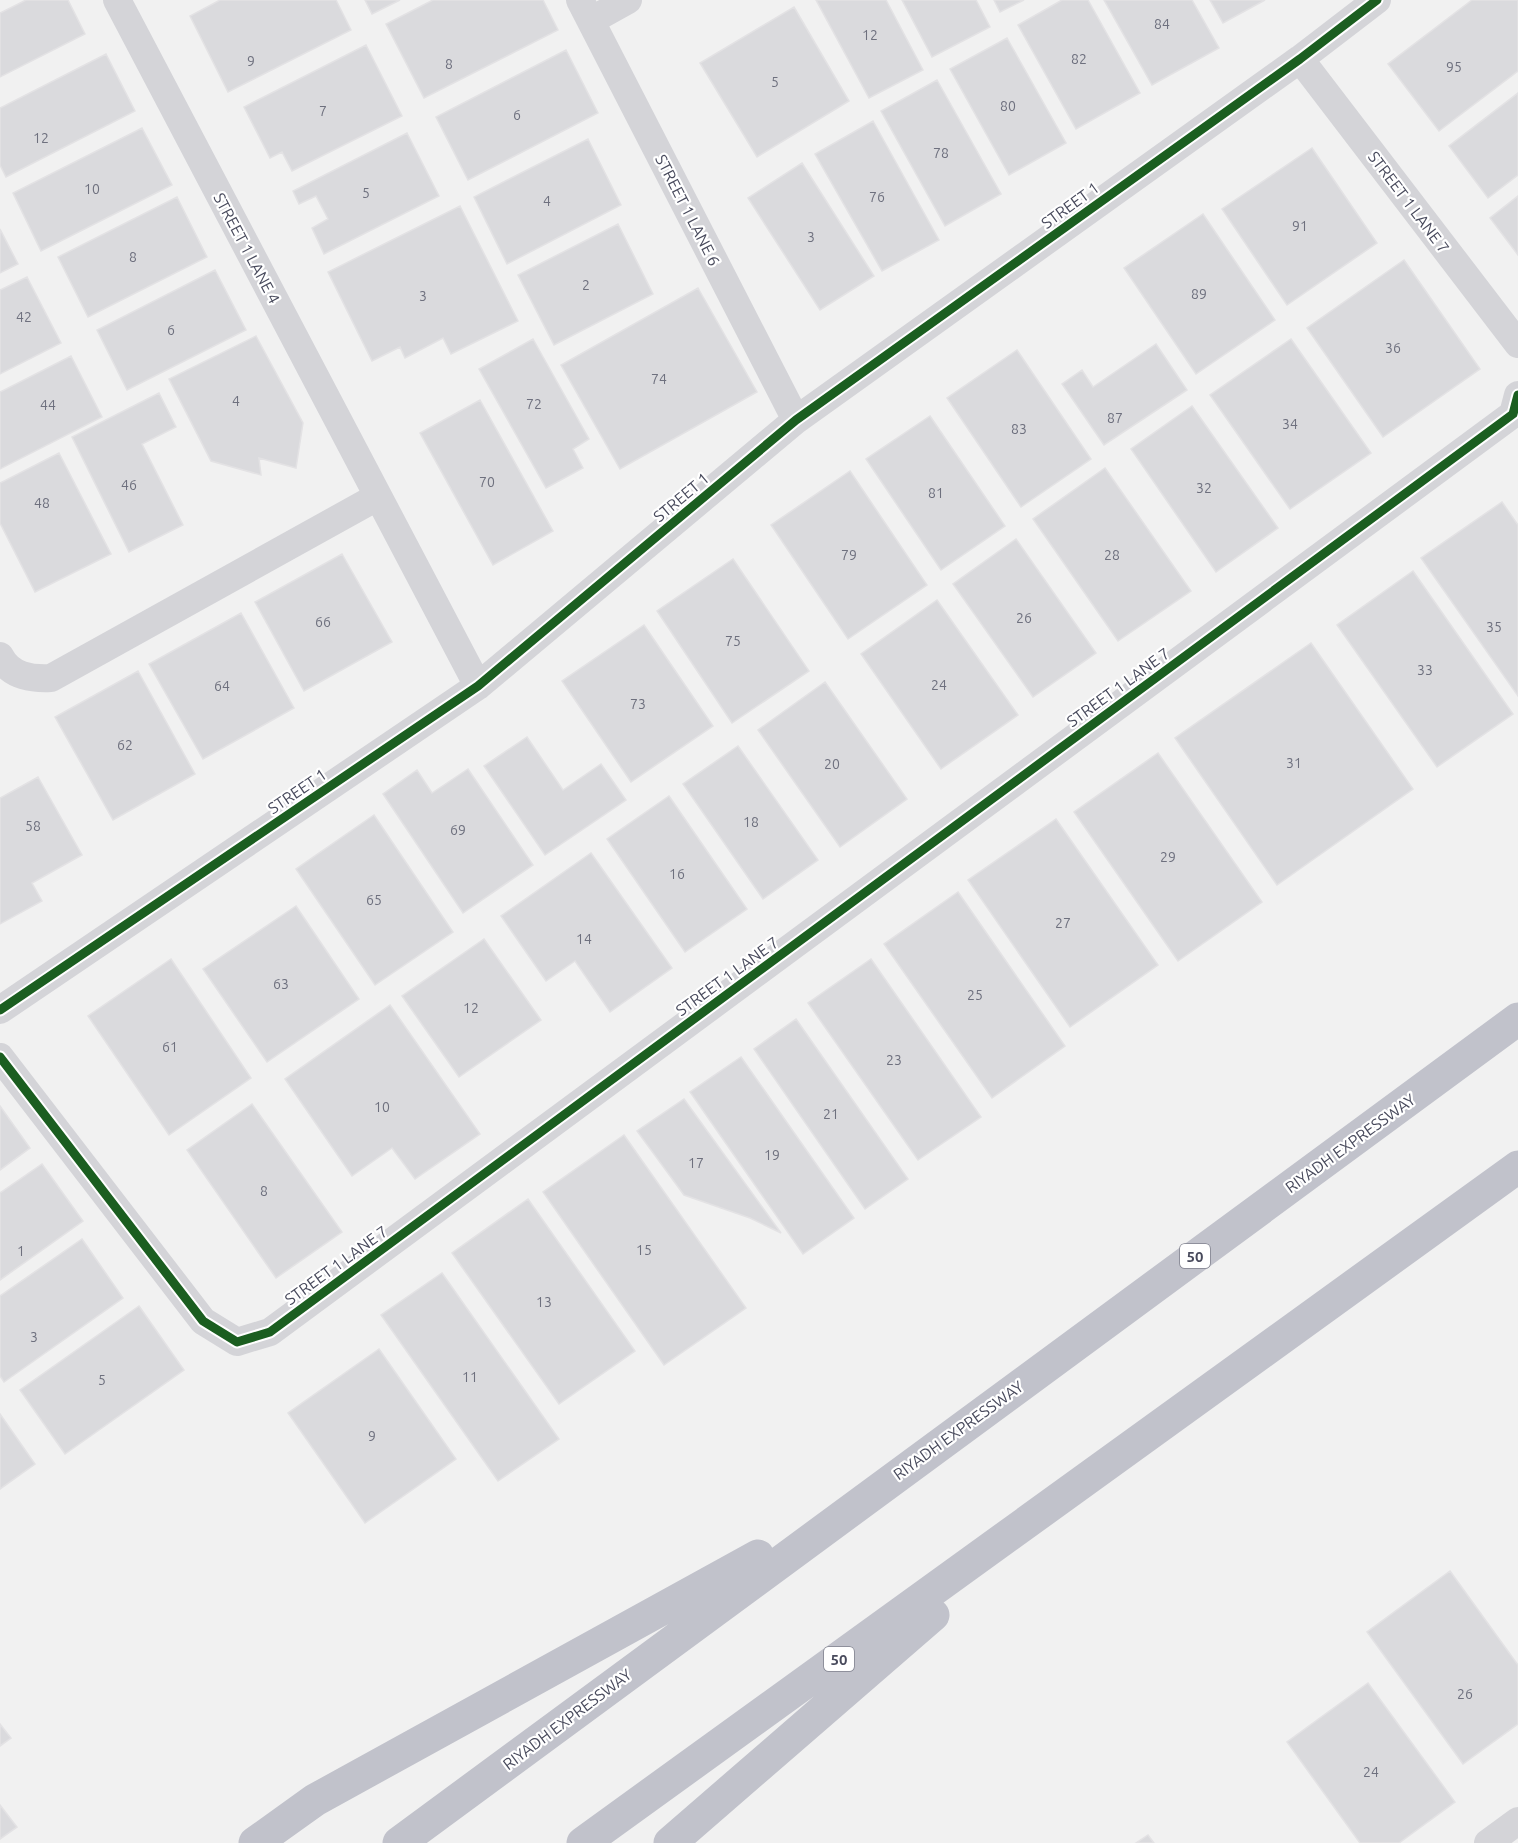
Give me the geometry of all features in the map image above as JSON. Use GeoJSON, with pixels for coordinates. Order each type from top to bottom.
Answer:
{"type":"FeatureCollection","features":[{"type":"Feature","properties":{"kind":"highway","name":"RIYADH EXPRESSWAY"},"geometry":{"type":"LineString","coordinates":[[399,1843],[1518,1019]]}},
{"type":"Feature","properties":{"kind":"highway","name":"50"},"geometry":{"type":"LineString","coordinates":[[583,1843],[1518,1167]]}},
{"type":"Feature","properties":{"kind":"highway"},"geometry":{"type":"LineString","coordinates":[[670,1843],[1095,1474]]}},
{"type":"Feature","properties":{"kind":"highway"},"geometry":{"type":"LineString","coordinates":[[255,1843],[315,1800],[872,1493]]}},
{"type":"Feature","properties":{"kind":"street","name":"STREET 1 LANE 4"},"geometry":{"type":"LineString","coordinates":[[117,0],[478,686]]}},
{"type":"Feature","properties":{"kind":"street"},"geometry":{"type":"LineString","coordinates":[[586,10],[628,0]]}},
{"type":"Feature","properties":{"kind":"street","name":"STREET 1"},"geometry":{"type":"LineString","coordinates":[[0,1010],[478,686],[796,420],[1300,59],[1377,0]]}},
{"type":"Feature","properties":{"kind":"street","name":"STREET 1 LANE 6"},"geometry":{"type":"LineString","coordinates":[[586,10],[796,420]]}},
{"type":"Feature","properties":{"kind":"street","name":"STREET 1 LANE 7"},"geometry":{"type":"LineString","coordinates":[[1300,59],[1518,344]]}},
{"type":"Feature","properties":{"kind":"street","name":"STREET 1 LANE 7"},"geometry":{"type":"LineString","coordinates":[[0,1058],[203,1321],[237,1342],[270,1332],[1513,414],[1518,395]]}},
{"type":"Feature","properties":{"kind":"street"},"geometry":{"type":"LineString","coordinates":[[0,656],[17,673],[33,679],[51,678],[377,497]]}},
{"type":"Feature","properties":{"kind":"street"},"geometry":{"type":"LineString","coordinates":[[1488,1843],[1518,1821]]}},
{"type":"Feature","properties":{"kind":"building"},"geometry":{"type":"Polygon","coordinates":[[[26,0],[68,0],[85,34],[0,77],[0,13],[26,0]]]}},
{"type":"Feature","properties":{"kind":"building"},"geometry":{"type":"Polygon","coordinates":[[[220,0],[336,0],[351,30],[228,92],[190,16],[220,0]]]}},
{"type":"Feature","properties":{"kind":"building"},"geometry":{"type":"Polygon","coordinates":[[[365,0],[400,0],[372,14],[365,0]]]}},
{"type":"Feature","properties":{"kind":"building"},"geometry":{"type":"Polygon","coordinates":[[[433,0],[543,0],[558,30],[424,98],[386,24],[433,0]]]}},
{"type":"Feature","properties":{"kind":"building"},"geometry":{"type":"Polygon","coordinates":[[[816,0],[886,0],[923,70],[869,98],[816,0]]]}},
{"type":"Feature","properties":{"kind":"building"},"geometry":{"type":"Polygon","coordinates":[[[902,0],[976,0],[990,27],[932,57],[902,0]]]}},
{"type":"Feature","properties":{"kind":"building"},"geometry":{"type":"Polygon","coordinates":[[[994,0],[1024,0],[1000,12],[994,0]]]}},
{"type":"Feature","properties":{"kind":"building"},"geometry":{"type":"Polygon","coordinates":[[[1062,0],[1088,0],[1140,93],[1076,129],[1018,25],[1062,0]]]}},
{"type":"Feature","properties":{"kind":"building"},"geometry":{"type":"Polygon","coordinates":[[[1104,0],[1192,0],[1219,48],[1152,85],[1104,0]]]}},
{"type":"Feature","properties":{"kind":"building"},"geometry":{"type":"Polygon","coordinates":[[[1210,0],[1265,0],[1223,23],[1210,0]]]}},
{"type":"Feature","properties":{"kind":"building"},"geometry":{"type":"Polygon","coordinates":[[[1472,0],[1518,0],[1518,71],[1439,131],[1388,64],[1472,0]]]}},
{"type":"Feature","properties":{"kind":"building"},"geometry":{"type":"Polygon","coordinates":[[[794,7],[849,101],[757,157],[700,63],[794,7]]]}},
{"type":"Feature","properties":{"kind":"building"},"geometry":{"type":"Polygon","coordinates":[[[1007,38],[1066,143],[1009,175],[950,69],[1007,38]]]}},
{"type":"Feature","properties":{"kind":"building"},"geometry":{"type":"Polygon","coordinates":[[[366,45],[402,116],[292,171],[282,152],[270,158],[244,107],[366,45]]]}},
{"type":"Feature","properties":{"kind":"building"},"geometry":{"type":"Polygon","coordinates":[[[566,50],[598,113],[468,180],[436,117],[566,50]]]}},
{"type":"Feature","properties":{"kind":"building"},"geometry":{"type":"Polygon","coordinates":[[[106,54],[135,111],[6,177],[0,165],[0,108],[106,54]]]}},
{"type":"Feature","properties":{"kind":"building"},"geometry":{"type":"Polygon","coordinates":[[[937,80],[1001,194],[945,226],[881,111],[937,80]]]}},
{"type":"Feature","properties":{"kind":"building"},"geometry":{"type":"Polygon","coordinates":[[[1518,93],[1518,175],[1488,198],[1449,146],[1518,93]]]}},
{"type":"Feature","properties":{"kind":"building"},"geometry":{"type":"Polygon","coordinates":[[[873,121],[939,240],[882,271],[815,154],[873,121]]]}},
{"type":"Feature","properties":{"kind":"building"},"geometry":{"type":"Polygon","coordinates":[[[142,128],[172,185],[41,251],[13,193],[142,128]]]}},
{"type":"Feature","properties":{"kind":"building"},"geometry":{"type":"Polygon","coordinates":[[[407,133],[439,196],[324,254],[312,228],[328,219],[316,196],[299,204],[293,191],[407,133]]]}},
{"type":"Feature","properties":{"kind":"building"},"geometry":{"type":"Polygon","coordinates":[[[588,139],[621,205],[507,264],[474,197],[588,139]]]}},
{"type":"Feature","properties":{"kind":"building"},"geometry":{"type":"Polygon","coordinates":[[[1312,148],[1377,243],[1287,305],[1222,209],[1312,148]]]}},
{"type":"Feature","properties":{"kind":"building"},"geometry":{"type":"Polygon","coordinates":[[[802,163],[874,276],[820,310],[748,198],[802,163]]]}},
{"type":"Feature","properties":{"kind":"building"},"geometry":{"type":"Polygon","coordinates":[[[1518,196],[1518,255],[1490,218],[1518,196]]]}},
{"type":"Feature","properties":{"kind":"building"},"geometry":{"type":"Polygon","coordinates":[[[177,197],[207,257],[88,317],[58,257],[177,197]]]}},
{"type":"Feature","properties":{"kind":"building"},"geometry":{"type":"Polygon","coordinates":[[[460,206],[518,321],[451,354],[443,338],[405,358],[400,347],[372,361],[328,272],[460,206]]]}},
{"type":"Feature","properties":{"kind":"building"},"geometry":{"type":"Polygon","coordinates":[[[1203,214],[1275,320],[1196,374],[1124,268],[1203,214]]]}},
{"type":"Feature","properties":{"kind":"building"},"geometry":{"type":"Polygon","coordinates":[[[618,224],[653,294],[554,345],[518,275],[618,224]]]}},
{"type":"Feature","properties":{"kind":"building"},"geometry":{"type":"Polygon","coordinates":[[[0,229],[18,264],[0,273],[0,229]]]}},
{"type":"Feature","properties":{"kind":"building"},"geometry":{"type":"Polygon","coordinates":[[[1404,260],[1480,369],[1383,437],[1307,328],[1404,260]]]}},
{"type":"Feature","properties":{"kind":"building"},"geometry":{"type":"Polygon","coordinates":[[[215,270],[246,330],[127,390],[97,330],[215,270]]]}},
{"type":"Feature","properties":{"kind":"building"},"geometry":{"type":"Polygon","coordinates":[[[27,277],[61,343],[0,374],[0,290],[27,277]]]}},
{"type":"Feature","properties":{"kind":"building"},"geometry":{"type":"Polygon","coordinates":[[[698,288],[757,392],[620,469],[561,365],[698,288]]]}},
{"type":"Feature","properties":{"kind":"building"},"geometry":{"type":"Polygon","coordinates":[[[256,336],[303,423],[296,468],[259,458],[261,475],[211,461],[169,379],[256,336]]]}},
{"type":"Feature","properties":{"kind":"building"},"geometry":{"type":"Polygon","coordinates":[[[533,339],[589,439],[573,449],[583,468],[546,488],[479,369],[533,339]]]}},
{"type":"Feature","properties":{"kind":"building"},"geometry":{"type":"Polygon","coordinates":[[[1291,339],[1371,453],[1290,509],[1210,395],[1291,339]]]}},
{"type":"Feature","properties":{"kind":"building"},"geometry":{"type":"Polygon","coordinates":[[[1156,344],[1187,390],[1104,445],[1062,384],[1082,370],[1093,387],[1156,344]]]}},
{"type":"Feature","properties":{"kind":"building"},"geometry":{"type":"Polygon","coordinates":[[[1017,350],[1091,459],[1021,507],[947,398],[1017,350]]]}},
{"type":"Feature","properties":{"kind":"building"},"geometry":{"type":"Polygon","coordinates":[[[71,356],[102,417],[0,469],[0,392],[71,356]]]}},
{"type":"Feature","properties":{"kind":"building"},"geometry":{"type":"Polygon","coordinates":[[[159,393],[176,427],[142,444],[183,525],[129,552],[72,437],[159,393]]]}},
{"type":"Feature","properties":{"kind":"building"},"geometry":{"type":"Polygon","coordinates":[[[480,400],[553,531],[493,565],[420,433],[480,400]]]}},
{"type":"Feature","properties":{"kind":"building"},"geometry":{"type":"Polygon","coordinates":[[[1192,406],[1278,528],[1216,572],[1131,449],[1192,406]]]}},
{"type":"Feature","properties":{"kind":"building"},"geometry":{"type":"Polygon","coordinates":[[[930,416],[1005,526],[941,570],[866,459],[930,416]]]}},
{"type":"Feature","properties":{"kind":"building"},"geometry":{"type":"Polygon","coordinates":[[[59,453],[111,554],[35,592],[0,523],[0,483],[59,453]]]}},
{"type":"Feature","properties":{"kind":"building"},"geometry":{"type":"Polygon","coordinates":[[[1105,468],[1191,591],[1118,641],[1033,519],[1105,468]]]}},
{"type":"Feature","properties":{"kind":"building"},"geometry":{"type":"Polygon","coordinates":[[[850,471],[927,585],[848,639],[771,525],[850,471]]]}},
{"type":"Feature","properties":{"kind":"building"},"geometry":{"type":"Polygon","coordinates":[[[1502,502],[1518,525],[1518,696],[1421,558],[1502,502]]]}},
{"type":"Feature","properties":{"kind":"building"},"geometry":{"type":"Polygon","coordinates":[[[1016,539],[1096,653],[1033,697],[953,584],[1016,539]]]}},
{"type":"Feature","properties":{"kind":"building"},"geometry":{"type":"Polygon","coordinates":[[[342,554],[392,642],[304,691],[255,602],[342,554]]]}},
{"type":"Feature","properties":{"kind":"building"},"geometry":{"type":"Polygon","coordinates":[[[733,559],[809,671],[732,723],[657,611],[733,559]]]}},
{"type":"Feature","properties":{"kind":"building"},"geometry":{"type":"Polygon","coordinates":[[[1413,571],[1513,714],[1437,767],[1337,625],[1413,571]]]}},
{"type":"Feature","properties":{"kind":"building"},"geometry":{"type":"Polygon","coordinates":[[[937,600],[1018,715],[941,769],[861,654],[937,600]]]}},
{"type":"Feature","properties":{"kind":"building"},"geometry":{"type":"Polygon","coordinates":[[[241,613],[294,708],[203,759],[149,664],[241,613]]]}},
{"type":"Feature","properties":{"kind":"building"},"geometry":{"type":"Polygon","coordinates":[[[644,625],[713,726],[631,782],[562,681],[644,625]]]}},
{"type":"Feature","properties":{"kind":"building"},"geometry":{"type":"Polygon","coordinates":[[[1311,643],[1413,789],[1277,885],[1175,738],[1311,643]]]}},
{"type":"Feature","properties":{"kind":"building"},"geometry":{"type":"Polygon","coordinates":[[[138,671],[195,774],[113,820],[55,717],[138,671]]]}},
{"type":"Feature","properties":{"kind":"building"},"geometry":{"type":"Polygon","coordinates":[[[825,682],[907,799],[840,847],[758,730],[825,682]]]}},
{"type":"Feature","properties":{"kind":"building"},"geometry":{"type":"Polygon","coordinates":[[[527,737],[563,790],[601,764],[626,800],[545,855],[484,766],[527,737]]]}},
{"type":"Feature","properties":{"kind":"building"},"geometry":{"type":"Polygon","coordinates":[[[738,746],[818,860],[763,899],[683,784],[738,746]]]}},
{"type":"Feature","properties":{"kind":"building"},"geometry":{"type":"Polygon","coordinates":[[[1158,753],[1262,902],[1178,961],[1074,812],[1158,753]]]}},
{"type":"Feature","properties":{"kind":"building"},"geometry":{"type":"Polygon","coordinates":[[[468,769],[533,865],[463,913],[383,794],[417,770],[432,793],[468,769]]]}},
{"type":"Feature","properties":{"kind":"building"},"geometry":{"type":"Polygon","coordinates":[[[38,777],[82,855],[32,883],[42,901],[0,924],[0,798],[38,777]]]}},
{"type":"Feature","properties":{"kind":"building"},"geometry":{"type":"Polygon","coordinates":[[[669,796],[747,909],[685,952],[607,839],[669,796]]]}},
{"type":"Feature","properties":{"kind":"building"},"geometry":{"type":"Polygon","coordinates":[[[374,815],[453,932],[375,985],[296,869],[374,815]]]}},
{"type":"Feature","properties":{"kind":"building"},"geometry":{"type":"Polygon","coordinates":[[[1056,819],[1158,965],[1070,1027],[968,880],[1056,819]]]}},
{"type":"Feature","properties":{"kind":"building"},"geometry":{"type":"Polygon","coordinates":[[[591,853],[672,968],[610,1012],[575,961],[546,981],[501,916],[591,853]]]}},
{"type":"Feature","properties":{"kind":"building"},"geometry":{"type":"Polygon","coordinates":[[[958,892],[1065,1046],[992,1098],[884,944],[958,892]]]}},
{"type":"Feature","properties":{"kind":"building"},"geometry":{"type":"Polygon","coordinates":[[[296,906],[359,999],[267,1062],[203,969],[296,906]]]}},
{"type":"Feature","properties":{"kind":"building"},"geometry":{"type":"Polygon","coordinates":[[[484,939],[541,1020],[459,1077],[402,996],[484,939]]]}},
{"type":"Feature","properties":{"kind":"building"},"geometry":{"type":"Polygon","coordinates":[[[171,959],[251,1078],[169,1135],[88,1016],[171,959]]]}},
{"type":"Feature","properties":{"kind":"building"},"geometry":{"type":"Polygon","coordinates":[[[871,959],[981,1117],[918,1160],[808,1003],[871,959]]]}},
{"type":"Feature","properties":{"kind":"building"},"geometry":{"type":"Polygon","coordinates":[[[390,1005],[480,1134],[415,1179],[392,1148],[352,1176],[285,1079],[390,1005]]]}},
{"type":"Feature","properties":{"kind":"building"},"geometry":{"type":"Polygon","coordinates":[[[796,1019],[908,1179],[865,1209],[754,1049],[796,1019]]]}},
{"type":"Feature","properties":{"kind":"building"},"geometry":{"type":"Polygon","coordinates":[[[741,1057],[854,1218],[803,1254],[690,1092],[741,1057]]]}},
{"type":"Feature","properties":{"kind":"building"},"geometry":{"type":"Polygon","coordinates":[[[684,1099],[781,1233],[750,1218],[684,1195],[637,1131],[684,1099]]]}},
{"type":"Feature","properties":{"kind":"building"},"geometry":{"type":"Polygon","coordinates":[[[252,1104],[342,1232],[276,1278],[187,1150],[252,1104]]]}},
{"type":"Feature","properties":{"kind":"building"},"geometry":{"type":"Polygon","coordinates":[[[0,1106],[30,1148],[0,1170],[0,1106]]]}},
{"type":"Feature","properties":{"kind":"building"},"geometry":{"type":"Polygon","coordinates":[[[624,1135],[746,1308],[664,1365],[543,1192],[624,1135]]]}},
{"type":"Feature","properties":{"kind":"building"},"geometry":{"type":"Polygon","coordinates":[[[42,1164],[83,1221],[0,1280],[0,1193],[42,1164]]]}},
{"type":"Feature","properties":{"kind":"building"},"geometry":{"type":"Polygon","coordinates":[[[528,1199],[635,1351],[559,1404],[452,1253],[528,1199]]]}},
{"type":"Feature","properties":{"kind":"building"},"geometry":{"type":"Polygon","coordinates":[[[82,1239],[123,1298],[4,1382],[0,1376],[0,1296],[82,1239]]]}},
{"type":"Feature","properties":{"kind":"building"},"geometry":{"type":"Polygon","coordinates":[[[442,1273],[559,1439],[498,1481],[381,1315],[442,1273]]]}},
{"type":"Feature","properties":{"kind":"building"},"geometry":{"type":"Polygon","coordinates":[[[139,1306],[184,1370],[65,1454],[20,1390],[139,1306]]]}},
{"type":"Feature","properties":{"kind":"building"},"geometry":{"type":"Polygon","coordinates":[[[379,1349],[456,1459],[365,1523],[288,1413],[379,1349]]]}},
{"type":"Feature","properties":{"kind":"building"},"geometry":{"type":"Polygon","coordinates":[[[0,1414],[35,1464],[0,1489],[0,1414]]]}},
{"type":"Feature","properties":{"kind":"building"},"geometry":{"type":"Polygon","coordinates":[[[1450,1571],[1518,1665],[1518,1724],[1463,1764],[1367,1632],[1450,1571]]]}},
{"type":"Feature","properties":{"kind":"building"},"geometry":{"type":"Polygon","coordinates":[[[1368,1683],[1455,1802],[1399,1843],[1360,1843],[1287,1742],[1368,1683]]]}},
{"type":"Feature","properties":{"kind":"building"},"geometry":{"type":"Polygon","coordinates":[[[0,1724],[11,1738],[0,1746],[0,1724]]]}},
{"type":"Feature","properties":{"kind":"building"},"geometry":{"type":"Polygon","coordinates":[[[0,1805],[17,1827],[0,1839],[0,1805]]]}},
{"type":"Feature","properties":{"kind":"building"},"geometry":{"type":"Polygon","coordinates":[[[1148,1835],[1154,1843],[1136,1843],[1148,1835]]]}},
{"type":"Feature","properties":{"kind":"cycle path"},"geometry":{"type":"LineString","coordinates":[[0,1010],[478,686],[796,420],[1300,59],[1377,0]]}},
{"type":"Feature","properties":{"kind":"cycle path"},"geometry":{"type":"LineString","coordinates":[[0,1057],[203,1321],[237,1342],[270,1332],[1513,414],[1518,395]]}}]}
